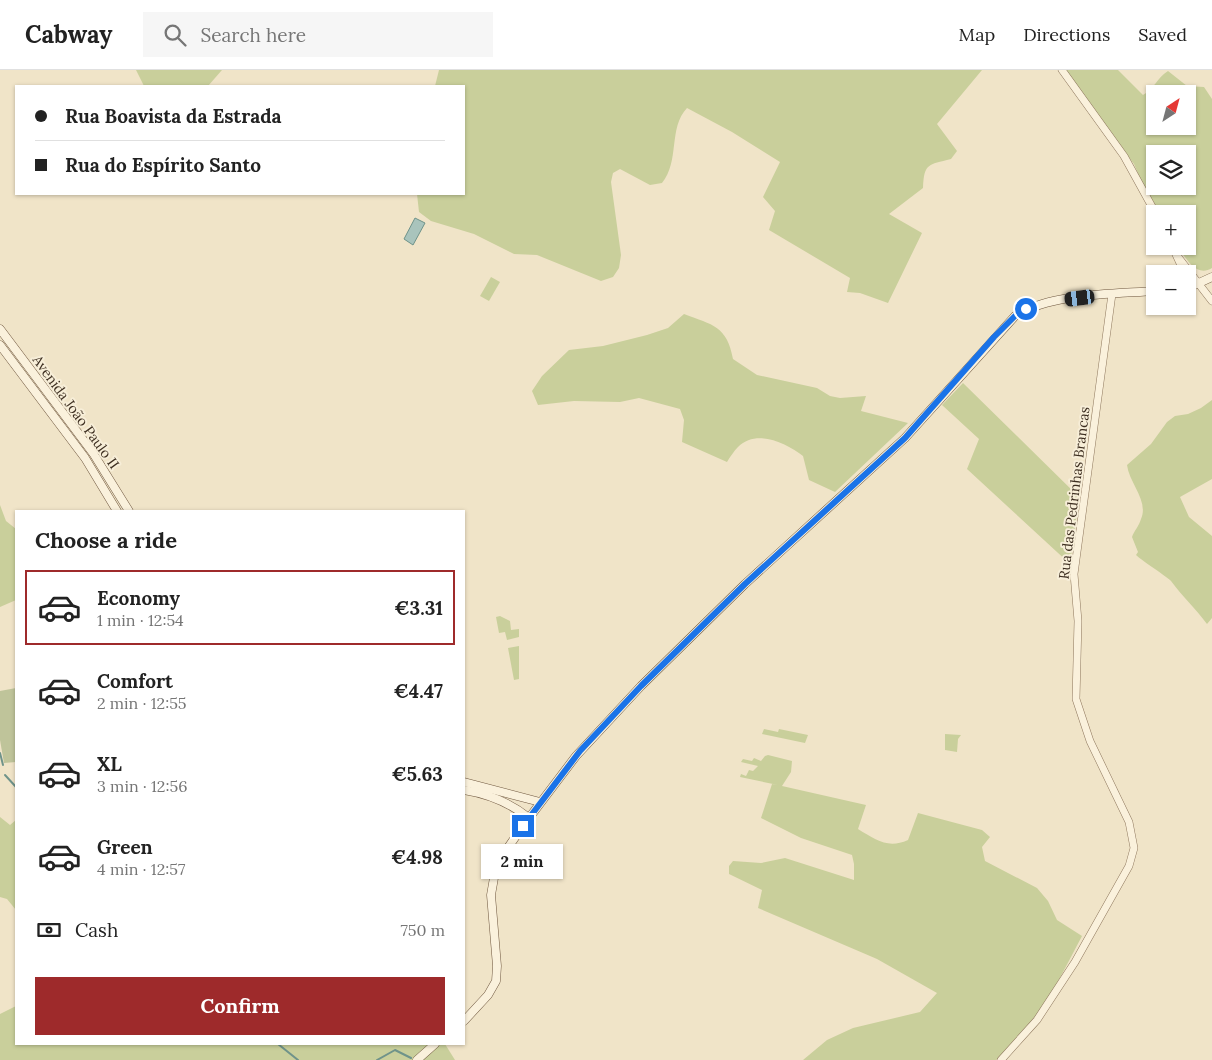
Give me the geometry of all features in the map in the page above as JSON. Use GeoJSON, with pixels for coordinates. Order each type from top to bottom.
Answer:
{"type":"FeatureCollection","features":[{"type":"Feature","properties":{"kind":"main road"},"geometry":{"type":"LineString","coordinates":[[1196,285],[1212,277]]}},
{"type":"Feature","properties":{"kind":"main road"},"geometry":{"type":"LineString","coordinates":[[465,1020],[488,995],[496,982],[497,966],[492,885],[500,859],[540,802],[580,751],[635,692],[745,584],[905,438],[1015,316],[1026,309],[1064,300],[1146,292]]}},
{"type":"Feature","properties":{"kind":"main road","name":"Avenida João Paulo II"},"geometry":{"type":"LineString","coordinates":[[0,329],[93,453],[127,510]]}},
{"type":"Feature","properties":{"kind":"main road","name":"Avenida João Paulo II"},"geometry":{"type":"LineString","coordinates":[[0,345],[85,458],[116,510]]}},
{"type":"Feature","properties":{"kind":"main road"},"geometry":{"type":"LineString","coordinates":[[465,782],[499,790],[522,799],[540,802]]}},
{"type":"Feature","properties":{"kind":"main road"},"geometry":{"type":"LineString","coordinates":[[465,790],[496,798],[518,809],[529,818]]}},
{"type":"Feature","properties":{"kind":"main road"},"geometry":{"type":"LineString","coordinates":[[518,809],[522,799]]}},
{"type":"Feature","properties":{"kind":"main road"},"geometry":{"type":"LineString","coordinates":[[417,1060],[435,1045]]}},
{"type":"Feature","properties":{"kind":"street"},"geometry":{"type":"LineString","coordinates":[[1062,70],[1124,156],[1151,205]]}},
{"type":"Feature","properties":{"kind":"street"},"geometry":{"type":"LineString","coordinates":[[1178,257],[1181,265]]}},
{"type":"Feature","properties":{"kind":"street"},"geometry":{"type":"LineString","coordinates":[[1178,257],[1200,283],[1212,301]]}},
{"type":"Feature","properties":{"kind":"street","name":"Rua das Pedrinhas Brancas"},"geometry":{"type":"LineString","coordinates":[[1001,1060],[1037,1020],[1075,962],[1129,866],[1134,848],[1129,822],[1090,740],[1076,699],[1078,621],[1074,574],[1112,294]]}},
{"type":"Feature","properties":{"kind":"green space"},"geometry":{"type":"Polygon","coordinates":[[[136,70],[222,70],[209,85],[144,85],[136,70]]]}},
{"type":"Feature","properties":{"kind":"green space"},"geometry":{"type":"Polygon","coordinates":[[[439,70],[982,70],[937,124],[957,151],[951,159],[929,166],[926,169],[923,188],[889,214],[922,233],[888,303],[860,293],[847,292],[850,278],[769,230],[775,211],[763,197],[780,162],[732,132],[687,108],[681,116],[678,125],[671,165],[662,183],[650,185],[620,169],[613,173],[611,182],[621,255],[619,268],[613,277],[601,281],[537,255],[514,254],[474,234],[431,221],[419,212],[417,195],[465,195],[465,85],[435,85],[439,70]]]}},
{"type":"Feature","properties":{"kind":"green space"},"geometry":{"type":"Polygon","coordinates":[[[1062,70],[1118,70],[1143,95],[1146,93],[1146,135],[1196,135],[1196,87],[1204,87],[1212,99],[1212,268],[1206,270],[1196,269],[1196,265],[1192,265],[1183,255],[1196,255],[1196,205],[1151,205],[1147,195],[1196,195],[1196,145],[1146,145],[1146,193],[1134,164],[1062,70]]]}},
{"type":"Feature","properties":{"kind":"green space"},"geometry":{"type":"Polygon","coordinates":[[[1168,71],[1186,85],[1154,85],[1168,71]]]}},
{"type":"Feature","properties":{"kind":"green space"},"geometry":{"type":"Polygon","coordinates":[[[491,277],[500,282],[489,301],[480,296],[491,277]]]}},
{"type":"Feature","properties":{"kind":"green space"},"geometry":{"type":"Polygon","coordinates":[[[684,314],[711,324],[723,333],[733,359],[757,375],[817,388],[830,396],[840,398],[866,396],[861,411],[908,423],[835,492],[809,480],[803,456],[789,447],[772,440],[763,438],[746,441],[727,462],[682,442],[684,420],[680,409],[639,398],[620,402],[574,401],[538,405],[532,391],[542,376],[569,350],[603,346],[647,335],[668,328],[684,314]]]}},
{"type":"Feature","properties":{"kind":"green space"},"geometry":{"type":"Polygon","coordinates":[[[963,383],[1079,497],[1070,564],[967,469],[979,439],[942,405],[963,383]]]}},
{"type":"Feature","properties":{"kind":"green space"},"geometry":{"type":"Polygon","coordinates":[[[1212,400],[1212,479],[1180,497],[1189,517],[1212,536],[1212,618],[1207,624],[1171,581],[1136,555],[1138,552],[1132,537],[1143,512],[1141,499],[1127,465],[1151,444],[1167,422],[1175,416],[1188,414],[1201,408],[1212,400]]]}},
{"type":"Feature","properties":{"kind":"green space"},"geometry":{"type":"Polygon","coordinates":[[[0,505],[6,521],[15,528],[15,600],[0,607],[0,505]]]}},
{"type":"Feature","properties":{"kind":"green space"},"geometry":{"type":"Polygon","coordinates":[[[500,616],[510,621],[511,630],[519,629],[519,637],[507,640],[505,632],[499,633],[496,617],[500,616]]]}},
{"type":"Feature","properties":{"kind":"green space"},"geometry":{"type":"Polygon","coordinates":[[[519,646],[519,679],[514,680],[508,648],[519,646]]]}},
{"type":"Feature","properties":{"kind":"green space"},"geometry":{"type":"Polygon","coordinates":[[[15,688],[15,762],[4,763],[0,740],[0,691],[15,688]]]}},
{"type":"Feature","properties":{"kind":"green space"},"geometry":{"type":"Polygon","coordinates":[[[764,729],[778,732],[779,729],[808,735],[805,743],[762,734],[764,729]]]}},
{"type":"Feature","properties":{"kind":"green space"},"geometry":{"type":"Polygon","coordinates":[[[945,734],[961,735],[958,739],[957,752],[945,750],[945,734]]]}},
{"type":"Feature","properties":{"kind":"green space"},"geometry":{"type":"Polygon","coordinates":[[[768,755],[792,761],[791,772],[782,786],[866,805],[858,829],[882,842],[894,844],[908,840],[918,813],[982,830],[990,837],[982,847],[985,861],[1037,888],[1048,901],[1057,920],[1082,936],[1055,987],[1035,1019],[996,1060],[803,1060],[827,1040],[853,1028],[920,1012],[937,993],[877,959],[758,908],[762,890],[729,874],[729,866],[733,861],[761,863],[785,858],[854,880],[852,855],[801,838],[761,818],[772,784],[778,785],[740,777],[741,774],[746,776],[749,770],[753,771],[758,766],[741,762],[743,759],[752,761],[754,758],[761,761],[768,755]]]}},
{"type":"Feature","properties":{"kind":"green space"},"geometry":{"type":"Polygon","coordinates":[[[0,817],[10,825],[15,821],[15,909],[7,899],[0,897],[0,817]]]}},
{"type":"Feature","properties":{"kind":"green space"},"geometry":{"type":"Polygon","coordinates":[[[15,1006],[15,1045],[446,1045],[455,1060],[0,1060],[0,1014],[15,1006]]]}},
{"type":"Feature","properties":{"kind":"water"},"geometry":{"type":"Polygon","coordinates":[[[415,218],[425,223],[413,245],[404,239],[415,218]]]}},
{"type":"Feature","properties":{"kind":"waterway"},"geometry":{"type":"LineString","coordinates":[[0,753],[3,765]]}},
{"type":"Feature","properties":{"kind":"waterway"},"geometry":{"type":"LineString","coordinates":[[5,775],[15,786]]}},
{"type":"Feature","properties":{"kind":"waterway"},"geometry":{"type":"LineString","coordinates":[[279,1045],[298,1060]]}},
{"type":"Feature","properties":{"kind":"waterway"},"geometry":{"type":"LineString","coordinates":[[377,1060],[395,1050],[411,1058]]}},
{"type":"Feature","properties":{"kind":"route"},"geometry":{"type":"LineString","coordinates":[[523,826],[580,751],[641,686],[745,584],[905,438],[994,337],[1015,316],[1026,309]]}}]}
